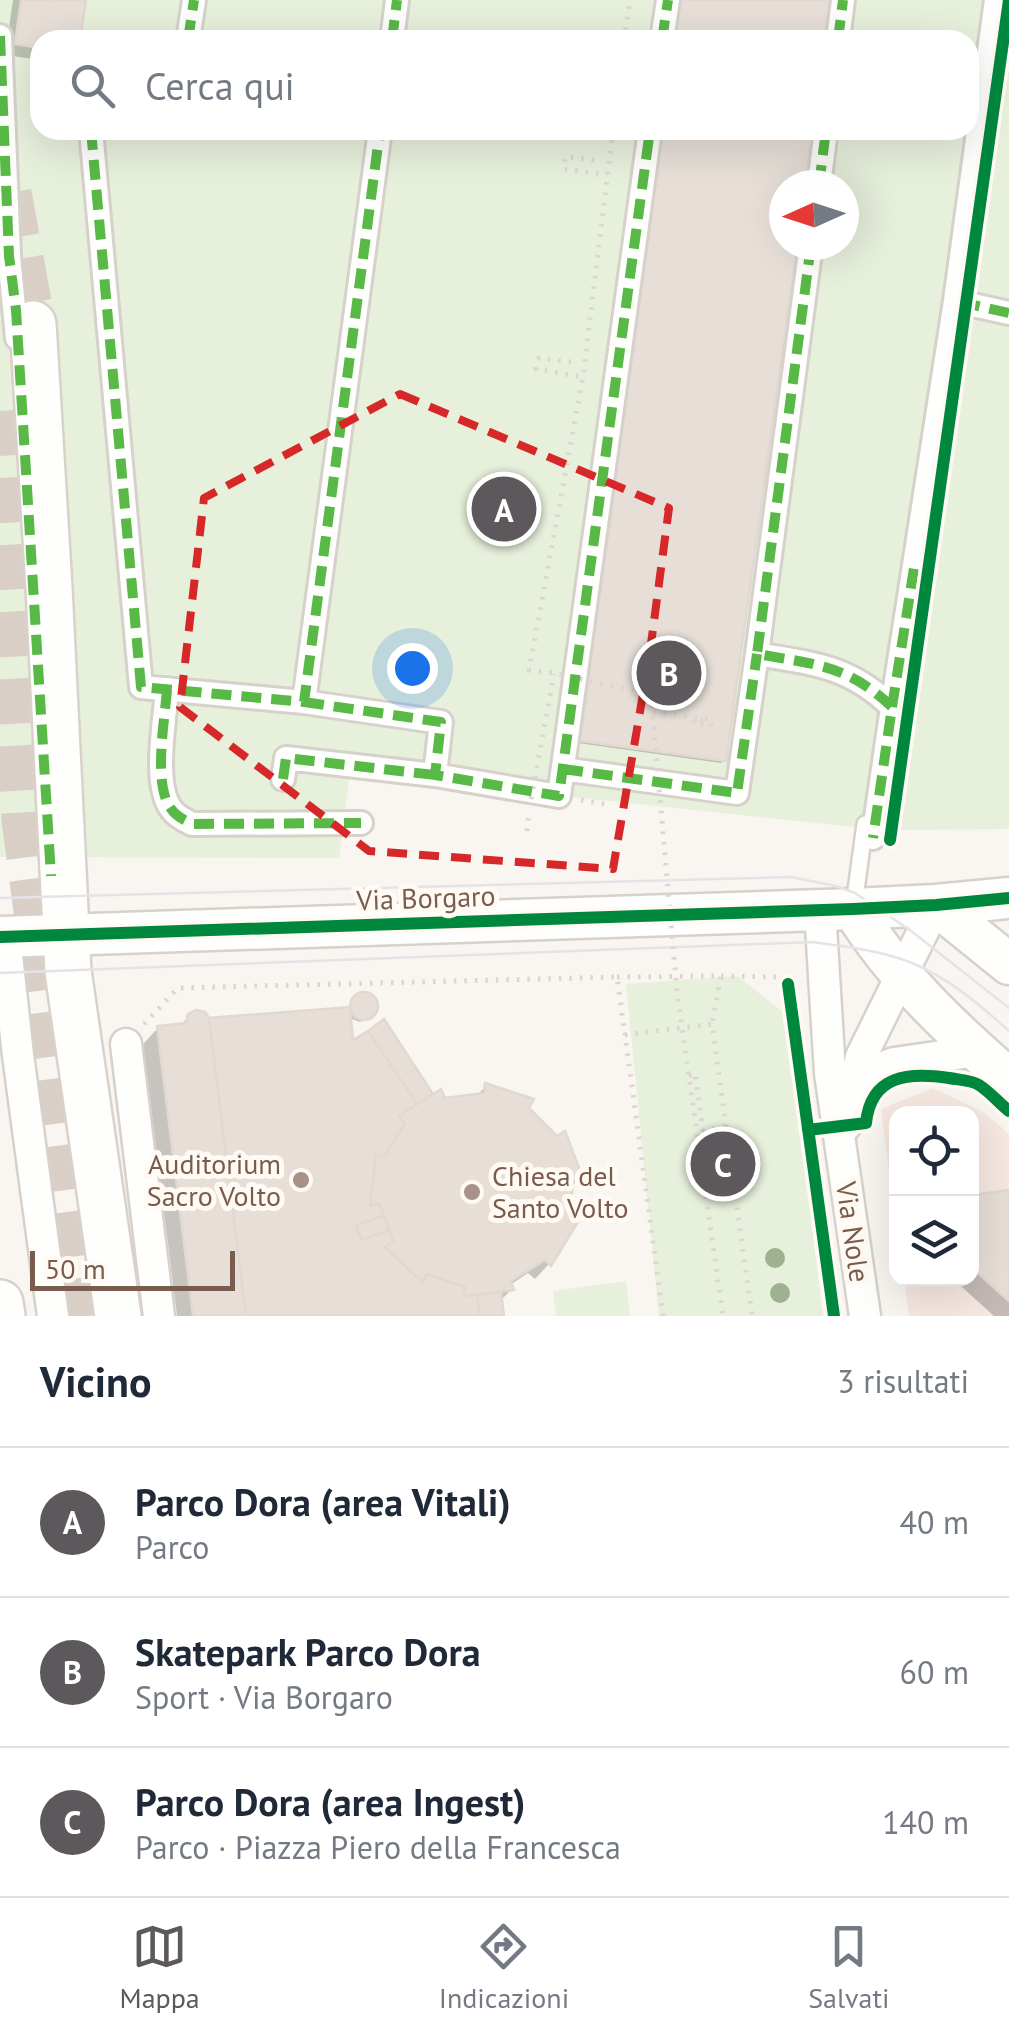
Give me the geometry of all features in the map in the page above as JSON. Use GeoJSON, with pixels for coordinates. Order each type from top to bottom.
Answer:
{"type":"FeatureCollection","features":[{"type":"Feature","properties":{"kind":"main road"},"geometry":{"type":"LineString","coordinates":[[33,324],[70,986],[118,1316]]}},
{"type":"Feature","properties":{"kind":"main road"},"geometry":{"type":"LineString","coordinates":[[0,1304],[2,1316]]}},
{"type":"Feature","properties":{"kind":"street"},"geometry":{"type":"LineString","coordinates":[[190,30],[194,0]]}},
{"type":"Feature","properties":{"kind":"street"},"geometry":{"type":"LineString","coordinates":[[393,30],[397,0]]}},
{"type":"Feature","properties":{"kind":"street"},"geometry":{"type":"LineString","coordinates":[[664,30],[668,0]]}},
{"type":"Feature","properties":{"kind":"street"},"geometry":{"type":"LineString","coordinates":[[839,30],[843,0]]}},
{"type":"Feature","properties":{"kind":"street"},"geometry":{"type":"LineString","coordinates":[[979,122],[996,0]]}},
{"type":"Feature","properties":{"kind":"street"},"geometry":{"type":"LineString","coordinates":[[0,36],[9,256],[16,310],[51,876]]}},
{"type":"Feature","properties":{"kind":"street"},"geometry":{"type":"LineString","coordinates":[[92,140],[141,687],[304,702],[441,722],[436,775]]}},
{"type":"Feature","properties":{"kind":"street"},"geometry":{"type":"LineString","coordinates":[[304,702],[379,140]]}},
{"type":"Feature","properties":{"kind":"street"},"geometry":{"type":"LineString","coordinates":[[283,779],[286,758],[436,775],[559,796],[649,140]]}},
{"type":"Feature","properties":{"kind":"street"},"geometry":{"type":"LineString","coordinates":[[820,170],[825,140]]}},
{"type":"Feature","properties":{"kind":"street"},"geometry":{"type":"LineString","coordinates":[[873,838],[976,140]]}},
{"type":"Feature","properties":{"kind":"street"},"geometry":{"type":"LineString","coordinates":[[563,769],[737,793],[809,260]]}},
{"type":"Feature","properties":{"kind":"street"},"geometry":{"type":"LineString","coordinates":[[954,301],[1009,312]]}},
{"type":"Feature","properties":{"kind":"street"},"geometry":{"type":"LineString","coordinates":[[757,654],[829,667],[860,681],[892,707]]}},
{"type":"Feature","properties":{"kind":"street"},"geometry":{"type":"LineString","coordinates":[[167,689],[161,779],[174,814],[192,824],[361,824]]}},
{"type":"Feature","properties":{"kind":"street","name":"Via Borgaro"},"geometry":{"type":"LineString","coordinates":[[2,937],[837,909],[1009,898]]}},
{"type":"Feature","properties":{"kind":"street"},"geometry":{"type":"LineString","coordinates":[[841,1148],[861,1057],[936,905],[1009,964]]}},
{"type":"Feature","properties":{"kind":"street"},"geometry":{"type":"LineString","coordinates":[[837,909],[1009,1080]]}},
{"type":"Feature","properties":{"kind":"street","name":"Via Nole"},"geometry":{"type":"LineString","coordinates":[[837,909],[830,1074],[865,1316]]}},
{"type":"Feature","properties":{"kind":"street"},"geometry":{"type":"LineString","coordinates":[[2,937],[53,1316]]}},
{"type":"Feature","properties":{"kind":"street"},"geometry":{"type":"LineString","coordinates":[[126,1044],[160,1316]]}},
{"type":"Feature","properties":{"kind":"street"},"geometry":{"type":"LineString","coordinates":[[854,1086],[894,1063],[977,1051]]}},
{"type":"Feature","properties":{"kind":"lane"},"geometry":{"type":"LineString","coordinates":[[837,909],[879,727]]}},
{"type":"Feature","properties":{"kind":"path"},"geometry":{"type":"LineString","coordinates":[[626,30],[630,0]]}},
{"type":"Feature","properties":{"kind":"path"},"geometry":{"type":"LineString","coordinates":[[612,140],[583,377],[529,670],[651,694],[677,992],[723,1316]]}},
{"type":"Feature","properties":{"kind":"path"},"geometry":{"type":"LineString","coordinates":[[594,160],[565,157],[564,169],[607,175]]}},
{"type":"Feature","properties":{"kind":"path"},"geometry":{"type":"LineString","coordinates":[[571,362],[539,358],[536,369],[583,377]]}},
{"type":"Feature","properties":{"kind":"path"},"geometry":{"type":"LineString","coordinates":[[531,799],[554,673]]}},
{"type":"Feature","properties":{"kind":"path"},"geometry":{"type":"LineString","coordinates":[[653,712],[712,720],[711,726],[693,724],[694,719],[708,721]]}},
{"type":"Feature","properties":{"kind":"path"},"geometry":{"type":"LineString","coordinates":[[721,976],[712,1024],[752,1316]]}},
{"type":"Feature","properties":{"kind":"path"},"geometry":{"type":"LineString","coordinates":[[126,1044],[178,988],[777,977],[788,984],[790,1002]]}},
{"type":"Feature","properties":{"kind":"path"},"geometry":{"type":"LineString","coordinates":[[616,978],[662,1316]]}},
{"type":"Feature","properties":{"kind":"path"},"geometry":{"type":"LineString","coordinates":[[624,1036],[712,1024]]}},
{"type":"Feature","properties":{"kind":"path"},"geometry":{"type":"LineString","coordinates":[[689,1076],[696,1074],[702,1130],[726,1126]]}},
{"type":"Feature","properties":{"kind":"highlighted area"},"geometry":{"type":"Polygon","coordinates":[[[400,394],[669,508],[649,659],[613,869],[369,851],[180,707],[204,498],[400,394]]]}},
{"type":"Feature","properties":{"kind":"shaded area"},"geometry":{"type":"Polygon","coordinates":[[[933,1088],[970,1106],[889,1106],[889,1169],[881,1109],[933,1088]]]}},
{"type":"Feature","properties":{"kind":"shaded area"},"geometry":{"type":"Polygon","coordinates":[[[979,1110],[1009,1134],[1009,1316],[909,1316],[905,1286],[979,1286],[979,1110]]]}},
{"type":"Feature","properties":{"kind":"green space"},"geometry":{"type":"Polygon","coordinates":[[[0,0],[1009,0],[1009,829],[844,826],[350,773],[339,858],[0,857],[0,0]]]}},
{"type":"Feature","properties":{"kind":"green space"},"geometry":{"type":"Polygon","coordinates":[[[737,976],[782,1011],[794,1076],[823,1316],[659,1316],[626,984],[737,976]]]}},
{"type":"Feature","properties":{"kind":"green space"},"geometry":{"type":"Polygon","coordinates":[[[626,1281],[630,1316],[556,1316],[553,1291],[626,1281]]]}},
{"type":"Feature","properties":{"kind":"building"},"geometry":{"type":"Polygon","coordinates":[[[21,0],[86,0],[82,30],[30,30],[30,46],[15,44],[21,0]]]}},
{"type":"Feature","properties":{"kind":"building"},"geometry":{"type":"Polygon","coordinates":[[[680,0],[830,0],[826,30],[676,30],[680,0]]]}},
{"type":"Feature","properties":{"kind":"building"},"geometry":{"type":"Polygon","coordinates":[[[662,140],[811,140],[807,170],[769,170],[769,260],[795,260],[726,761],[580,741],[662,140]]]}},
{"type":"Feature","properties":{"kind":"building"},"geometry":{"type":"Polygon","coordinates":[[[364,992],[374,996],[378,1006],[374,1016],[364,1020],[354,1016],[350,1006],[354,996],[364,992]]]}},
{"type":"Feature","properties":{"kind":"building","name":"Auditorium Sacro Volto"},"geometry":{"type":"Polygon","coordinates":[[[350,1007],[353,1040],[368,1031],[417,1104],[399,1116],[405,1123],[384,1157],[376,1154],[370,1205],[379,1204],[384,1215],[356,1226],[362,1240],[389,1230],[393,1241],[385,1247],[422,1282],[427,1274],[465,1287],[464,1296],[477,1295],[480,1316],[246,1316],[209,1018],[350,1007]]]}},
{"type":"Feature","properties":{"kind":"building"},"geometry":{"type":"Polygon","coordinates":[[[196,1010],[205,1012],[209,1018],[246,1316],[193,1316],[157,1026],[186,1023],[188,1014],[196,1010]]]}},
{"type":"Feature","properties":{"kind":"building"},"geometry":{"type":"Polygon","coordinates":[[[384,1019],[433,1094],[417,1104],[368,1031],[384,1019]]]}},
{"type":"Feature","properties":{"kind":"building","name":"Chiesa del Santo Volto"},"geometry":{"type":"Polygon","coordinates":[[[485,1083],[534,1099],[529,1108],[557,1136],[565,1131],[583,1178],[573,1180],[570,1219],[578,1222],[551,1266],[545,1260],[511,1281],[514,1290],[464,1296],[465,1287],[427,1274],[422,1282],[385,1247],[393,1241],[379,1204],[370,1205],[376,1154],[384,1157],[405,1123],[399,1116],[441,1089],[445,1098],[484,1093],[485,1083]]]}},
{"type":"Feature","properties":{"kind":"building"},"geometry":{"type":"Polygon","coordinates":[[[1009,1190],[1009,1301],[979,1274],[979,1194],[1009,1190]]]}},
{"type":"Feature","properties":{"kind":"building"},"geometry":{"type":"Polygon","coordinates":[[[384,1215],[389,1230],[362,1240],[356,1226],[384,1215]]]}},
{"type":"Feature","properties":{"kind":"building"},"geometry":{"type":"Polygon","coordinates":[[[501,1292],[504,1316],[480,1316],[477,1295],[501,1292]]]}},
{"type":"Feature","properties":{"kind":"tunnel"},"geometry":{"type":"LineString","coordinates":[[9,193],[33,324]]}},
{"type":"Feature","properties":{"kind":"tunnel"},"geometry":{"type":"LineString","coordinates":[[0,411],[24,819],[89,1316]]}},
{"type":"Feature","properties":{"kind":"tram line"},"geometry":{"type":"LineString","coordinates":[[0,898],[791,877],[855,893],[910,930],[1009,1008]]}},
{"type":"Feature","properties":{"kind":"tram line"},"geometry":{"type":"LineString","coordinates":[[0,973],[812,942],[875,952],[926,969],[1009,1031]]}},
{"type":"Feature","properties":{"kind":"marked path"},"geometry":{"type":"LineString","coordinates":[[190,30],[194,0]]}},
{"type":"Feature","properties":{"kind":"marked path"},"geometry":{"type":"LineString","coordinates":[[393,30],[397,0]]}},
{"type":"Feature","properties":{"kind":"marked path"},"geometry":{"type":"LineString","coordinates":[[664,30],[668,0]]}},
{"type":"Feature","properties":{"kind":"marked path"},"geometry":{"type":"LineString","coordinates":[[839,30],[843,0]]}},
{"type":"Feature","properties":{"kind":"marked path"},"geometry":{"type":"LineString","coordinates":[[0,36],[9,256],[16,310],[51,876]]}},
{"type":"Feature","properties":{"kind":"marked path"},"geometry":{"type":"LineString","coordinates":[[92,140],[141,687],[304,702],[379,140]]}},
{"type":"Feature","properties":{"kind":"marked path"},"geometry":{"type":"LineString","coordinates":[[304,702],[441,722],[435,775],[559,796],[649,140]]}},
{"type":"Feature","properties":{"kind":"marked path"},"geometry":{"type":"LineString","coordinates":[[821,170],[825,140]]}},
{"type":"Feature","properties":{"kind":"marked path"},"geometry":{"type":"LineString","coordinates":[[809,260],[757,654],[845,674],[892,707],[873,838]]}},
{"type":"Feature","properties":{"kind":"marked path"},"geometry":{"type":"LineString","coordinates":[[960,302],[1009,313]]}},
{"type":"Feature","properties":{"kind":"marked path"},"geometry":{"type":"LineString","coordinates":[[892,707],[914,568]]}},
{"type":"Feature","properties":{"kind":"marked path"},"geometry":{"type":"LineString","coordinates":[[563,769],[737,793],[757,654]]}},
{"type":"Feature","properties":{"kind":"marked path"},"geometry":{"type":"LineString","coordinates":[[167,689],[162,785],[172,810],[179,816],[192,824],[361,823]]}},
{"type":"Feature","properties":{"kind":"marked path"},"geometry":{"type":"LineString","coordinates":[[283,779],[286,758],[435,775]]}},
{"type":"Feature","properties":{"kind":"cycle path"},"geometry":{"type":"LineString","coordinates":[[890,840],[1009,0]]}},
{"type":"Feature","properties":{"kind":"cycle path"},"geometry":{"type":"LineString","coordinates":[[0,937],[853,909],[1009,898]]}},
{"type":"Feature","properties":{"kind":"cycle path"},"geometry":{"type":"LineString","coordinates":[[788,984],[834,1316]]}},
{"type":"Feature","properties":{"kind":"cycle path"},"geometry":{"type":"LineString","coordinates":[[808,1130],[866,1123],[875,1095],[894,1080],[906,1077],[934,1076],[972,1082],[1009,1111]]}},
{"type":"Feature","properties":{"kind":"place","name":"Parco Dora (area Vitali)"},"geometry":{"type":"Point","coordinates":[504,509]}},
{"type":"Feature","properties":{"kind":"place","name":"Skatepark Parco Dora"},"geometry":{"type":"Point","coordinates":[669,673]}},
{"type":"Feature","properties":{"kind":"place","name":"Parco Dora (area Ingest)"},"geometry":{"type":"Point","coordinates":[723,1164]}},
{"type":"Feature","properties":{"kind":"place","name":"Auditorium Sacro Volto"},"geometry":{"type":"Point","coordinates":[301,1180]}},
{"type":"Feature","properties":{"kind":"place","name":"Chiesa del Santo Volto"},"geometry":{"type":"Point","coordinates":[472,1192]}}]}
